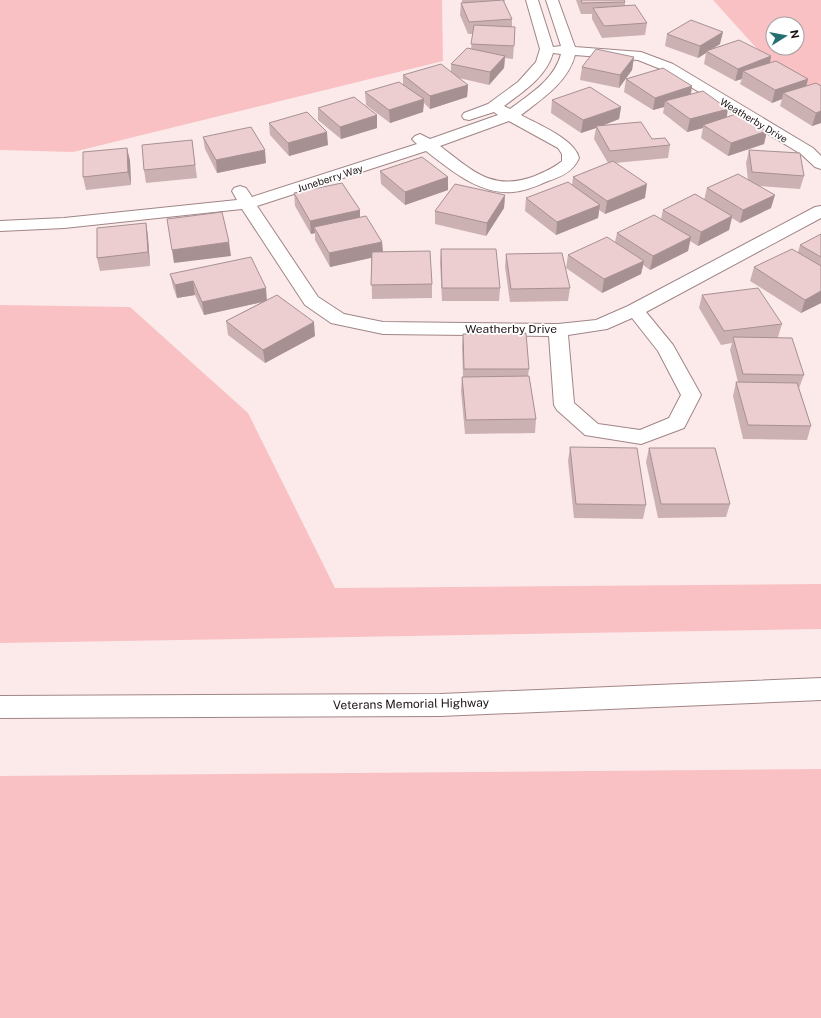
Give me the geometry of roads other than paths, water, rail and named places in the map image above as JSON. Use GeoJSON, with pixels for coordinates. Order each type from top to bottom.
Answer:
{"type":"FeatureCollection","features":[{"type":"Feature","properties":{"kind":"main road"},"geometry":{"type":"LineString","coordinates":[[532,0],[547,49]]}},
{"type":"Feature","properties":{"kind":"main road"},"geometry":{"type":"LineString","coordinates":[[552,0],[569,50]]}},
{"type":"Feature","properties":{"kind":"main road","name":"Weatherby Drive"},"geometry":{"type":"LineString","coordinates":[[547,49],[641,56],[668,67],[807,151],[821,164]]}},
{"type":"Feature","properties":{"kind":"main road","name":"Juneberry Way"},"geometry":{"type":"LineString","coordinates":[[270,181],[414,135],[493,107],[523,85],[543,63],[547,49]]}},
{"type":"Feature","properties":{"kind":"main road","name":"Juneberry Way"},"geometry":{"type":"LineString","coordinates":[[0,226],[65,216],[247,194],[429,146],[511,115],[544,91],[566,66],[569,50]]}},
{"type":"Feature","properties":{"kind":"main road"},"geometry":{"type":"LineString","coordinates":[[414,135],[470,174],[485,183],[498,186],[511,187],[523,185],[556,173],[569,165],[571,158],[569,151],[563,145],[511,115],[493,107]]}},
{"type":"Feature","properties":{"kind":"main road","name":"Weatherby Drive"},"geometry":{"type":"LineString","coordinates":[[247,194],[311,301],[338,319],[383,328],[558,330],[600,325],[635,310],[821,211]]}},
{"type":"Feature","properties":{"kind":"main road","name":"Juneberry Way"},"geometry":{"type":"LineString","coordinates":[[0,212],[65,216]]}},
{"type":"Feature","properties":{"kind":"main road"},"geometry":{"type":"LineString","coordinates":[[558,330],[564,405],[592,430],[641,437],[677,423],[691,396],[666,349],[635,310]]}},
{"type":"Feature","properties":{"kind":"main road","name":"Veterans Memorial Highway"},"geometry":{"type":"LineString","coordinates":[[0,707],[440,705],[821,688]]}}]}
